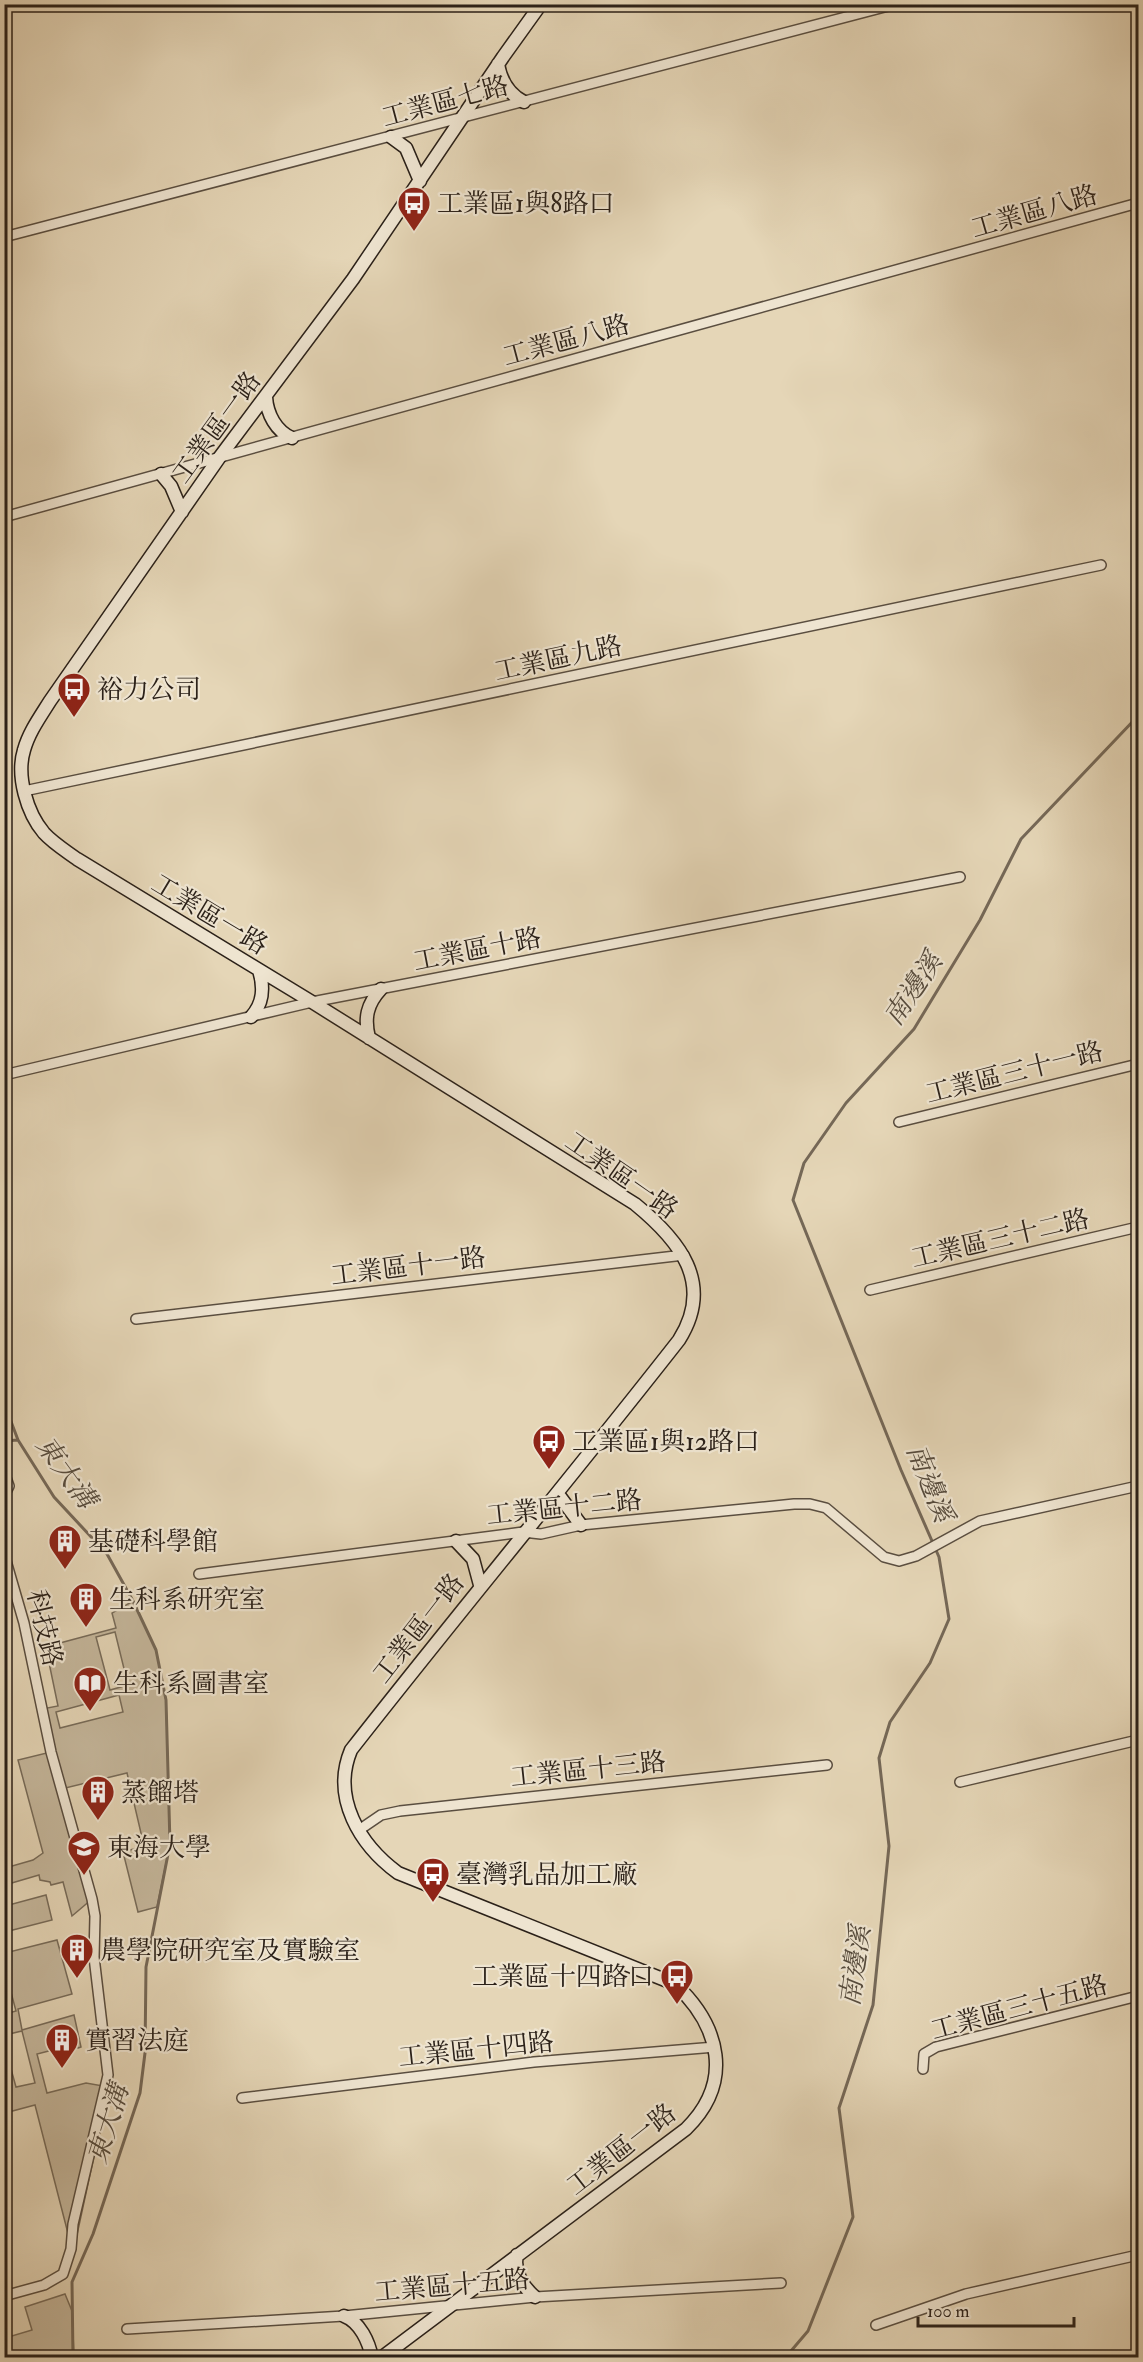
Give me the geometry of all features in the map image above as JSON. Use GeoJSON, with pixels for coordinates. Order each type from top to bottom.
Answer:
{"type":"FeatureCollection","features":[{"type":"Feature","properties":{"kind":"street","name":"工業區一路"},"geometry":{"type":"LineString","coordinates":[[381,2358],[686,2129],[700,2115],[713,2085],[716,2068],[715,2047],[701,2015],[675,1984],[399,1873],[379,1859],[359,1830],[344,1795],[343,1776],[351,1750],[480,1585],[523,1532],[558,1494],[686,1329],[692,1305],[690,1269],[684,1255],[665,1230],[634,1204],[312,1002],[77,859],[45,834],[32,816],[24,791],[23,752],[50,701],[219,458],[266,397],[420,181],[498,64],[542,4]]}},
{"type":"Feature","properties":{"kind":"street","name":"工業區七路"},"geometry":{"type":"LineString","coordinates":[[4,237],[896,4]]}},
{"type":"Feature","properties":{"kind":"street"},"geometry":{"type":"LineString","coordinates":[[498,64],[500,75],[509,91],[524,102]]}},
{"type":"Feature","properties":{"kind":"street"},"geometry":{"type":"LineString","coordinates":[[391,137],[406,148],[420,181]]}},
{"type":"Feature","properties":{"kind":"street","name":"工業區八路"},"geometry":{"type":"LineString","coordinates":[[4,518],[1138,202]]}},
{"type":"Feature","properties":{"kind":"street"},"geometry":{"type":"LineString","coordinates":[[266,397],[267,407],[275,423],[280,430],[292,438]]}},
{"type":"Feature","properties":{"kind":"street"},"geometry":{"type":"LineString","coordinates":[[161,474],[171,486],[182,512]]}},
{"type":"Feature","properties":{"kind":"street","name":"工業區九路"},"geometry":{"type":"LineString","coordinates":[[24,791],[1101,565]]}},
{"type":"Feature","properties":{"kind":"street","name":"工業區十路"},"geometry":{"type":"LineString","coordinates":[[4,1075],[312,1002],[960,877]]}},
{"type":"Feature","properties":{"kind":"street"},"geometry":{"type":"LineString","coordinates":[[251,1017],[261,1002],[262,990],[258,970]]}},
{"type":"Feature","properties":{"kind":"street"},"geometry":{"type":"LineString","coordinates":[[369,1038],[368,1010],[371,1000],[381,989]]}},
{"type":"Feature","properties":{"kind":"street","name":"工業區三十一路"},"geometry":{"type":"LineString","coordinates":[[898,1122],[1138,1064]]}},
{"type":"Feature","properties":{"kind":"street","name":"工業區三十二路"},"geometry":{"type":"LineString","coordinates":[[870,1290],[1138,1227]]}},
{"type":"Feature","properties":{"kind":"street","name":"工業區十一路"},"geometry":{"type":"LineString","coordinates":[[136,1319],[684,1255]]}},
{"type":"Feature","properties":{"kind":"street"},"geometry":{"type":"LineString","coordinates":[[4,1472],[9,1486],[4,1496]]}},
{"type":"Feature","properties":{"kind":"street","name":"工業區十二路"},"geometry":{"type":"LineString","coordinates":[[199,1574],[523,1532],[541,1534],[581,1525],[810,1504],[826,1508],[837,1515],[884,1557],[899,1561],[916,1556],[980,1521],[1138,1486]]}},
{"type":"Feature","properties":{"kind":"street"},"geometry":{"type":"LineString","coordinates":[[558,1494],[581,1525]]}},
{"type":"Feature","properties":{"kind":"street"},"geometry":{"type":"LineString","coordinates":[[456,1541],[473,1559],[480,1585]]}},
{"type":"Feature","properties":{"kind":"street","name":"科技路"},"geometry":{"type":"LineString","coordinates":[[4,1554],[24,1623],[51,1752],[92,1899],[95,1916],[94,1957],[107,2051],[107,2088],[63,2274],[44,2285],[4,2296]]}},
{"type":"Feature","properties":{"kind":"street"},"geometry":{"type":"LineString","coordinates":[[960,1782],[1138,1740]]}},
{"type":"Feature","properties":{"kind":"street","name":"工業區十三路"},"geometry":{"type":"LineString","coordinates":[[359,1830],[381,1815],[400,1811],[827,1765]]}},
{"type":"Feature","properties":{"kind":"street","name":"工業區三十五路"},"geometry":{"type":"LineString","coordinates":[[923,2069],[924,2054],[936,2047],[1138,1996]]}},
{"type":"Feature","properties":{"kind":"street","name":"工業區十四路"},"geometry":{"type":"LineString","coordinates":[[242,2098],[534,2062],[715,2047]]}},
{"type":"Feature","properties":{"kind":"street"},"geometry":{"type":"LineString","coordinates":[[517,2255],[516,2267],[521,2281],[536,2297]]}},
{"type":"Feature","properties":{"kind":"street"},"geometry":{"type":"LineString","coordinates":[[876,2325],[966,2294],[1138,2256]]}},
{"type":"Feature","properties":{"kind":"street","name":"工業區十五路"},"geometry":{"type":"LineString","coordinates":[[127,2329],[344,2316],[536,2297],[781,2283]]}},
{"type":"Feature","properties":{"kind":"street"},"geometry":{"type":"LineString","coordinates":[[344,2316],[360,2330],[370,2348],[372,2358]]}},
{"type":"Feature","properties":{"kind":"shaded area"},"geometry":{"type":"Polygon","coordinates":[[[133,1601],[156,1650],[166,1700],[170,1844],[157,1907],[138,1912],[123,1852],[144,1846],[127,1773],[61,1789],[92,1899],[72,1916],[63,1882],[51,1885],[50,1882],[40,1880],[39,1875],[5,1885],[5,1868],[33,1860],[43,1853],[18,1760],[51,1752],[42,1709],[58,1706],[47,1653],[60,1643],[116,1628],[112,1613],[133,1601]],[[115,1632],[96,1637],[110,1690],[128,1685],[115,1632]],[[119,1695],[56,1712],[60,1728],[123,1712],[119,1695]]]}},
{"type":"Feature","properties":{"kind":"shaded area"},"geometry":{"type":"Polygon","coordinates":[[[46,1895],[52,1920],[5,1932],[5,1906],[46,1895]]]}},
{"type":"Feature","properties":{"kind":"shaded area"},"geometry":{"type":"Polygon","coordinates":[[[57,1940],[72,1994],[18,2009],[22,2030],[74,2015],[81,2047],[78,2048],[76,2044],[37,2054],[47,2093],[86,2083],[109,2087],[73,2253],[35,2105],[5,2113],[4,2071],[11,2069],[16,2087],[35,2083],[22,2031],[5,2035],[5,2014],[16,2011],[5,1970],[5,1953],[57,1940]]]}},
{"type":"Feature","properties":{"kind":"shaded area"},"geometry":{"type":"Polygon","coordinates":[[[65,2294],[72,2311],[74,2357],[5,2357],[5,2338],[32,2330],[25,2307],[65,2294]]]}},
{"type":"Feature","properties":{"kind":"waterway","name":"南邊溪"},"geometry":{"type":"LineString","coordinates":[[785,2358],[808,2331],[853,2217],[839,2108],[873,2005],[889,1846],[879,1758],[890,1722],[930,1663],[949,1619],[939,1557],[901,1470],[793,1200],[804,1163],[846,1103],[914,1029],[980,920],[1021,839],[1137,717],[1138,712]]}},
{"type":"Feature","properties":{"kind":"waterway","name":"東大溝"},"geometry":{"type":"LineString","coordinates":[[4,1403],[18,1440],[54,1497],[107,1554],[133,1601],[156,1650],[166,1700],[170,1844],[146,1967],[145,2053],[140,2093],[93,2234],[72,2282],[73,2358]]}},
{"type":"Feature","properties":{"kind":"waterway"},"geometry":{"type":"LineString","coordinates":[[4,1441],[18,1440]]}},
{"type":"Feature","properties":{"kind":"place","name":"工業區1與8路口"},"geometry":{"type":"Point","coordinates":[414,232]}},
{"type":"Feature","properties":{"kind":"place","name":"裕力公司"},"geometry":{"type":"Point","coordinates":[74,718]}},
{"type":"Feature","properties":{"kind":"place","name":"工業區1與12路口"},"geometry":{"type":"Point","coordinates":[549,1470]}},
{"type":"Feature","properties":{"kind":"place","name":"基礎科學館"},"geometry":{"type":"Point","coordinates":[65,1570]}},
{"type":"Feature","properties":{"kind":"place","name":"生科系研究室"},"geometry":{"type":"Point","coordinates":[86,1628]}},
{"type":"Feature","properties":{"kind":"place","name":"生科系圖書室"},"geometry":{"type":"Point","coordinates":[90,1712]}},
{"type":"Feature","properties":{"kind":"place","name":"蒸餾塔"},"geometry":{"type":"Point","coordinates":[98,1821]}},
{"type":"Feature","properties":{"kind":"place","name":"東海大學"},"geometry":{"type":"Point","coordinates":[84,1876]}},
{"type":"Feature","properties":{"kind":"place","name":"臺灣乳品加工廠"},"geometry":{"type":"Point","coordinates":[433,1903]}},
{"type":"Feature","properties":{"kind":"place","name":"農學院研究室及實驗室"},"geometry":{"type":"Point","coordinates":[77,1979]}},
{"type":"Feature","properties":{"kind":"place","name":"工業區十四路口"},"geometry":{"type":"Point","coordinates":[677,2005]}},
{"type":"Feature","properties":{"kind":"place","name":"實習法庭"},"geometry":{"type":"Point","coordinates":[62,2069]}}]}
